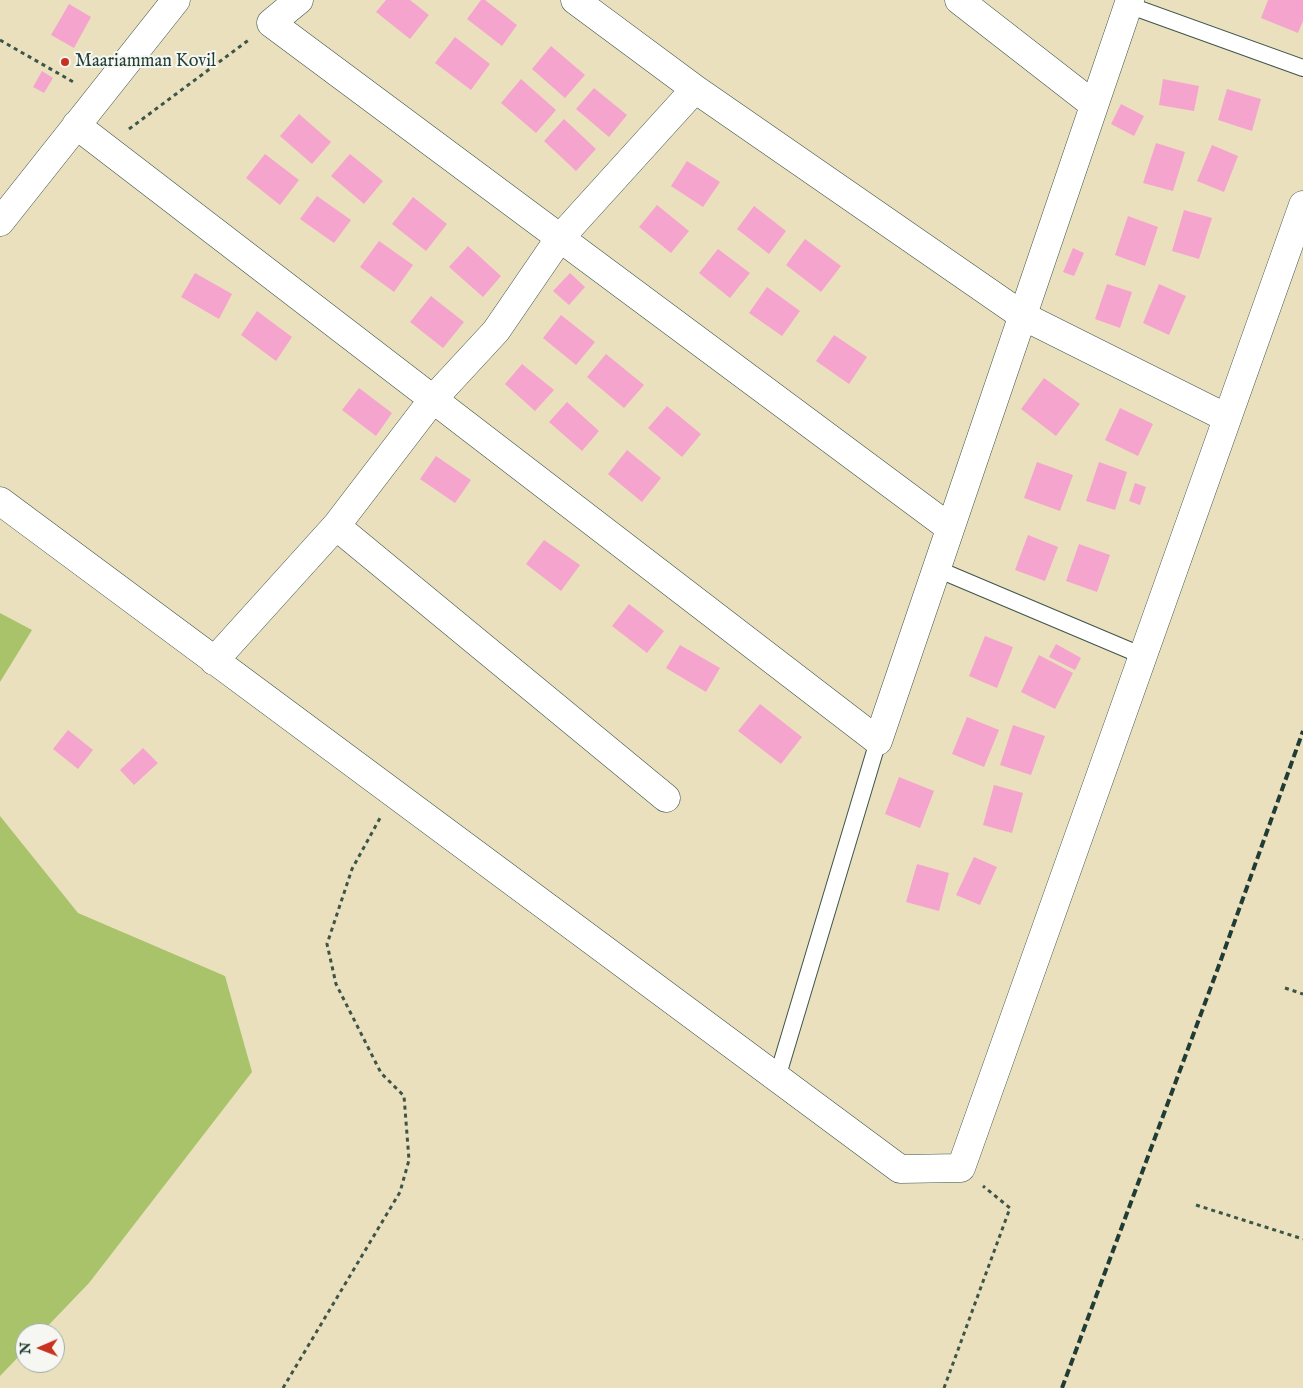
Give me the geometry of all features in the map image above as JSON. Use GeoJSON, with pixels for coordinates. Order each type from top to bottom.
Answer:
{"type":"FeatureCollection","features":[{"type":"Feature","properties":{"kind":"street"},"geometry":{"type":"LineString","coordinates":[[0,222],[176,0]]}},
{"type":"Feature","properties":{"kind":"street"},"geometry":{"type":"LineString","coordinates":[[299,0],[271,23],[950,528]]}},
{"type":"Feature","properties":{"kind":"street"},"geometry":{"type":"LineString","coordinates":[[575,0],[695,89],[1022,316],[1227,418]]}},
{"type":"Feature","properties":{"kind":"street"},"geometry":{"type":"LineString","coordinates":[[958,0],[1094,105]]}},
{"type":"Feature","properties":{"kind":"street"},"geometry":{"type":"LineString","coordinates":[[76,126],[434,398],[878,741],[1129,3]]}},
{"type":"Feature","properties":{"kind":"street"},"geometry":{"type":"LineString","coordinates":[[214,661],[336,526],[434,398],[496,331],[559,239],[695,89]]}},
{"type":"Feature","properties":{"kind":"street"},"geometry":{"type":"LineString","coordinates":[[0,500],[214,661],[900,1169],[961,1168],[1303,205]]}},
{"type":"Feature","properties":{"kind":"street"},"geometry":{"type":"LineString","coordinates":[[336,526],[666,798]]}},
{"type":"Feature","properties":{"kind":"lane"},"geometry":{"type":"LineString","coordinates":[[1129,3],[1303,68]]}},
{"type":"Feature","properties":{"kind":"lane"},"geometry":{"type":"LineString","coordinates":[[937,569],[1143,656]]}},
{"type":"Feature","properties":{"kind":"lane"},"geometry":{"type":"LineString","coordinates":[[778,1078],[878,741]]}},
{"type":"Feature","properties":{"kind":"path"},"geometry":{"type":"LineString","coordinates":[[105,148],[271,23]]}},
{"type":"Feature","properties":{"kind":"path"},"geometry":{"type":"LineString","coordinates":[[0,40],[99,97]]}},
{"type":"Feature","properties":{"kind":"path"},"geometry":{"type":"LineString","coordinates":[[283,1388],[400,1192],[409,1160],[404,1096],[381,1073],[336,984],[327,944],[352,869],[393,794]]}},
{"type":"Feature","properties":{"kind":"path"},"geometry":{"type":"LineString","coordinates":[[1285,988],[1303,994]]}},
{"type":"Feature","properties":{"kind":"path"},"geometry":{"type":"LineString","coordinates":[[944,1388],[1010,1208],[961,1168]]}},
{"type":"Feature","properties":{"kind":"path"},"geometry":{"type":"LineString","coordinates":[[1196,1205],[1303,1239]]}},
{"type":"Feature","properties":{"kind":"green space"},"geometry":{"type":"Polygon","coordinates":[[[0,613],[32,630],[0,682],[0,613]]]}},
{"type":"Feature","properties":{"kind":"green space"},"geometry":{"type":"Polygon","coordinates":[[[0,816],[78,913],[225,976],[252,1072],[89,1283],[51,1323],[15,1323],[15,1360],[0,1376],[0,816]]]}},
{"type":"Feature","properties":{"kind":"building"},"geometry":{"type":"Polygon","coordinates":[[[386,0],[410,0],[429,15],[410,39],[376,12],[386,0]]]}},
{"type":"Feature","properties":{"kind":"building"},"geometry":{"type":"Polygon","coordinates":[[[481,0],[485,0],[517,25],[502,46],[467,19],[481,0]]]}},
{"type":"Feature","properties":{"kind":"building"},"geometry":{"type":"Polygon","coordinates":[[[1268,0],[1303,0],[1303,21],[1298,33],[1261,18],[1268,0]]]}},
{"type":"Feature","properties":{"kind":"building"},"geometry":{"type":"Polygon","coordinates":[[[69,4],[91,17],[74,48],[51,35],[69,4]]]}},
{"type":"Feature","properties":{"kind":"building"},"geometry":{"type":"Polygon","coordinates":[[[455,37],[490,64],[471,90],[435,63],[455,37]]]}},
{"type":"Feature","properties":{"kind":"building"},"geometry":{"type":"Polygon","coordinates":[[[551,46],[585,75],[565,98],[532,69],[551,46]]]}},
{"type":"Feature","properties":{"kind":"building"},"geometry":{"type":"Polygon","coordinates":[[[42,71],[53,78],[44,93],[33,87],[42,71]]]}},
{"type":"Feature","properties":{"kind":"building"},"geometry":{"type":"Polygon","coordinates":[[[521,79],[556,110],[536,133],[501,103],[521,79]]]}},
{"type":"Feature","properties":{"kind":"building"},"geometry":{"type":"Polygon","coordinates":[[[1163,79],[1199,86],[1194,111],[1159,105],[1163,79]]]}},
{"type":"Feature","properties":{"kind":"building"},"geometry":{"type":"Polygon","coordinates":[[[594,88],[627,115],[609,137],[576,109],[594,88]]]}},
{"type":"Feature","properties":{"kind":"building"},"geometry":{"type":"Polygon","coordinates":[[[1227,89],[1261,99],[1252,131],[1218,120],[1227,89]]]}},
{"type":"Feature","properties":{"kind":"building"},"geometry":{"type":"Polygon","coordinates":[[[1121,104],[1144,116],[1134,136],[1111,124],[1121,104]]]}},
{"type":"Feature","properties":{"kind":"building"},"geometry":{"type":"Polygon","coordinates":[[[299,114],[331,142],[312,164],[280,136],[299,114]]]}},
{"type":"Feature","properties":{"kind":"building"},"geometry":{"type":"Polygon","coordinates":[[[564,119],[596,149],[576,171],[544,141],[564,119]]]}},
{"type":"Feature","properties":{"kind":"building"},"geometry":{"type":"Polygon","coordinates":[[[1156,143],[1185,152],[1173,191],[1143,183],[1156,143]]]}},
{"type":"Feature","properties":{"kind":"building"},"geometry":{"type":"Polygon","coordinates":[[[1212,145],[1238,156],[1224,192],[1197,181],[1212,145]]]}},
{"type":"Feature","properties":{"kind":"building"},"geometry":{"type":"Polygon","coordinates":[[[265,154],[299,180],[280,205],[246,178],[265,154]]]}},
{"type":"Feature","properties":{"kind":"building"},"geometry":{"type":"Polygon","coordinates":[[[350,154],[383,181],[364,204],[331,176],[350,154]]]}},
{"type":"Feature","properties":{"kind":"building"},"geometry":{"type":"Polygon","coordinates":[[[687,161],[720,182],[703,207],[671,186],[687,161]]]}},
{"type":"Feature","properties":{"kind":"building"},"geometry":{"type":"Polygon","coordinates":[[[317,196],[351,220],[334,243],[300,219],[317,196]]]}},
{"type":"Feature","properties":{"kind":"building"},"geometry":{"type":"Polygon","coordinates":[[[413,197],[447,224],[426,251],[392,224],[413,197]]]}},
{"type":"Feature","properties":{"kind":"building"},"geometry":{"type":"Polygon","coordinates":[[[657,205],[689,231],[671,253],[639,227],[657,205]]]}},
{"type":"Feature","properties":{"kind":"building"},"geometry":{"type":"Polygon","coordinates":[[[754,206],[786,231],[769,254],[737,229],[754,206]]]}},
{"type":"Feature","properties":{"kind":"building"},"geometry":{"type":"Polygon","coordinates":[[[1184,210],[1212,218],[1199,259],[1172,251],[1184,210]]]}},
{"type":"Feature","properties":{"kind":"building"},"geometry":{"type":"Polygon","coordinates":[[[1128,216],[1158,227],[1145,266],[1115,255],[1128,216]]]}},
{"type":"Feature","properties":{"kind":"building"},"geometry":{"type":"Polygon","coordinates":[[[805,239],[841,266],[821,292],[786,265],[805,239]]]}},
{"type":"Feature","properties":{"kind":"building"},"geometry":{"type":"Polygon","coordinates":[[[379,241],[413,265],[394,292],[360,267],[379,241]]]}},
{"type":"Feature","properties":{"kind":"building"},"geometry":{"type":"Polygon","coordinates":[[[468,246],[501,276],[483,297],[449,267],[468,246]]]}},
{"type":"Feature","properties":{"kind":"building"},"geometry":{"type":"Polygon","coordinates":[[[1073,248],[1084,253],[1074,276],[1063,272],[1073,248]]]}},
{"type":"Feature","properties":{"kind":"building"},"geometry":{"type":"Polygon","coordinates":[[[718,249],[750,273],[730,298],[699,273],[718,249]]]}},
{"type":"Feature","properties":{"kind":"building"},"geometry":{"type":"Polygon","coordinates":[[[195,273],[232,294],[219,319],[181,297],[195,273]]]}},
{"type":"Feature","properties":{"kind":"building"},"geometry":{"type":"Polygon","coordinates":[[[570,273],[585,287],[569,305],[553,291],[570,273]]]}},
{"type":"Feature","properties":{"kind":"building"},"geometry":{"type":"Polygon","coordinates":[[[1107,284],[1132,292],[1120,328],[1095,319],[1107,284]]]}},
{"type":"Feature","properties":{"kind":"building"},"geometry":{"type":"Polygon","coordinates":[[[1159,284],[1186,296],[1169,335],[1143,323],[1159,284]]]}},
{"type":"Feature","properties":{"kind":"building"},"geometry":{"type":"Polygon","coordinates":[[[767,287],[800,311],[782,336],[749,313],[767,287]]]}},
{"type":"Feature","properties":{"kind":"building"},"geometry":{"type":"Polygon","coordinates":[[[431,296],[464,322],[443,348],[410,322],[431,296]]]}},
{"type":"Feature","properties":{"kind":"building"},"geometry":{"type":"Polygon","coordinates":[[[257,311],[292,337],[276,361],[241,335],[257,311]]]}},
{"type":"Feature","properties":{"kind":"building"},"geometry":{"type":"Polygon","coordinates":[[[561,315],[595,342],[576,365],[543,338],[561,315]]]}},
{"type":"Feature","properties":{"kind":"building"},"geometry":{"type":"Polygon","coordinates":[[[834,335],[867,357],[849,384],[816,361],[834,335]]]}},
{"type":"Feature","properties":{"kind":"building"},"geometry":{"type":"Polygon","coordinates":[[[606,354],[644,385],[624,408],[587,377],[606,354]]]}},
{"type":"Feature","properties":{"kind":"building"},"geometry":{"type":"Polygon","coordinates":[[[522,364],[554,390],[535,411],[505,384],[522,364]]]}},
{"type":"Feature","properties":{"kind":"building"},"geometry":{"type":"Polygon","coordinates":[[[1044,378],[1080,404],[1056,436],[1021,409],[1044,378]]]}},
{"type":"Feature","properties":{"kind":"building"},"geometry":{"type":"Polygon","coordinates":[[[359,388],[392,413],[376,436],[342,410],[359,388]]]}},
{"type":"Feature","properties":{"kind":"building"},"geometry":{"type":"Polygon","coordinates":[[[567,402],[599,431],[582,451],[549,422],[567,402]]]}},
{"type":"Feature","properties":{"kind":"building"},"geometry":{"type":"Polygon","coordinates":[[[667,406],[701,434],[682,457],[648,428],[667,406]]]}},
{"type":"Feature","properties":{"kind":"building"},"geometry":{"type":"Polygon","coordinates":[[[1120,408],[1153,424],[1138,456],[1105,440],[1120,408]]]}},
{"type":"Feature","properties":{"kind":"building"},"geometry":{"type":"Polygon","coordinates":[[[627,450],[661,478],[642,502],[608,474],[627,450]]]}},
{"type":"Feature","properties":{"kind":"building"},"geometry":{"type":"Polygon","coordinates":[[[436,456],[471,480],[455,503],[420,479],[436,456]]]}},
{"type":"Feature","properties":{"kind":"building"},"geometry":{"type":"Polygon","coordinates":[[[1037,462],[1073,475],[1060,511],[1024,498],[1037,462]]]}},
{"type":"Feature","properties":{"kind":"building"},"geometry":{"type":"Polygon","coordinates":[[[1099,462],[1127,472],[1115,510],[1086,501],[1099,462]]]}},
{"type":"Feature","properties":{"kind":"building"},"geometry":{"type":"Polygon","coordinates":[[[1135,483],[1146,487],[1140,505],[1129,501],[1135,483]]]}},
{"type":"Feature","properties":{"kind":"building"},"geometry":{"type":"Polygon","coordinates":[[[1028,535],[1058,547],[1045,581],[1015,570],[1028,535]]]}},
{"type":"Feature","properties":{"kind":"building"},"geometry":{"type":"Polygon","coordinates":[[[544,540],[580,565],[561,591],[526,564],[544,540]]]}},
{"type":"Feature","properties":{"kind":"building"},"geometry":{"type":"Polygon","coordinates":[[[1079,544],[1110,555],[1097,592],[1066,581],[1079,544]]]}},
{"type":"Feature","properties":{"kind":"building"},"geometry":{"type":"Polygon","coordinates":[[[629,604],[664,631],[647,653],[612,626],[629,604]]]}},
{"type":"Feature","properties":{"kind":"building"},"geometry":{"type":"Polygon","coordinates":[[[985,636],[1013,647],[997,688],[969,676],[985,636]]]}},
{"type":"Feature","properties":{"kind":"building"},"geometry":{"type":"Polygon","coordinates":[[[1056,644],[1081,658],[1075,670],[1049,657],[1056,644]]]}},
{"type":"Feature","properties":{"kind":"building"},"geometry":{"type":"Polygon","coordinates":[[[680,645],[720,668],[706,692],[666,668],[680,645]]]}},
{"type":"Feature","properties":{"kind":"building"},"geometry":{"type":"Polygon","coordinates":[[[1039,655],[1073,673],[1055,709],[1021,692],[1039,655]]]}},
{"type":"Feature","properties":{"kind":"building"},"geometry":{"type":"Polygon","coordinates":[[[760,704],[802,737],[781,764],[738,731],[760,704]]]}},
{"type":"Feature","properties":{"kind":"building"},"geometry":{"type":"Polygon","coordinates":[[[967,717],[999,730],[984,767],[952,754],[967,717]]]}},
{"type":"Feature","properties":{"kind":"building"},"geometry":{"type":"Polygon","coordinates":[[[1013,725],[1045,736],[1031,775],[1000,765],[1013,725]]]}},
{"type":"Feature","properties":{"kind":"building"},"geometry":{"type":"Polygon","coordinates":[[[68,730],[93,750],[78,769],[53,749],[68,730]]]}},
{"type":"Feature","properties":{"kind":"building"},"geometry":{"type":"Polygon","coordinates":[[[143,748],[158,763],[134,785],[120,770],[143,748]]]}},
{"type":"Feature","properties":{"kind":"building"},"geometry":{"type":"Polygon","coordinates":[[[899,777],[934,791],[920,828],[885,814],[899,777]]]}},
{"type":"Feature","properties":{"kind":"building"},"geometry":{"type":"Polygon","coordinates":[[[994,785],[1023,793],[1012,833],[983,825],[994,785]]]}},
{"type":"Feature","properties":{"kind":"building"},"geometry":{"type":"Polygon","coordinates":[[[974,857],[997,867],[980,905],[956,895],[974,857]]]}},
{"type":"Feature","properties":{"kind":"building"},"geometry":{"type":"Polygon","coordinates":[[[917,864],[949,873],[939,911],[906,902],[917,864]]]}},
{"type":"Feature","properties":{"kind":"railway"},"geometry":{"type":"LineString","coordinates":[[1062,1388],[1218,968],[1303,731]]}},
{"type":"Feature","properties":{"kind":"place","name":"Maariamman Kovil"},"geometry":{"type":"Point","coordinates":[65,62]}}]}
